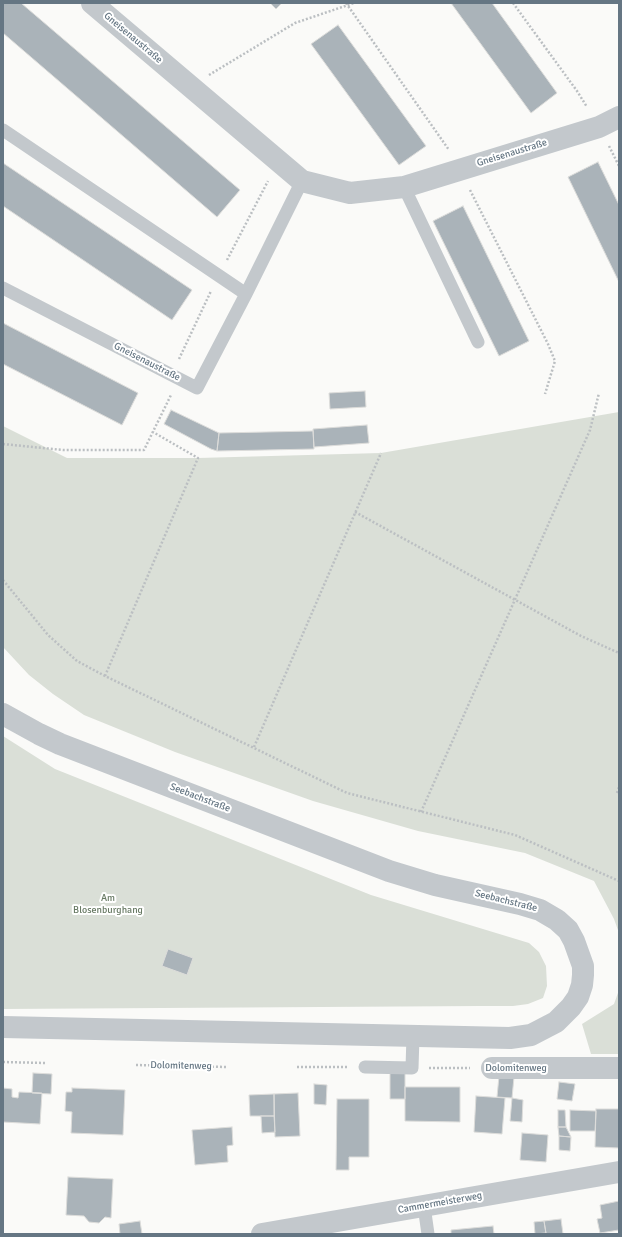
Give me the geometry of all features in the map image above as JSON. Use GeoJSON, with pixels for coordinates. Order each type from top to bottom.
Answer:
{"type":"FeatureCollection","features":[{"type":"Feature","properties":{"kind":"street","name":"Gneisenaustraße"},"geometry":{"type":"LineString","coordinates":[[92,3],[302,182],[350,193],[404,187],[599,127],[619,118]]}},
{"type":"Feature","properties":{"kind":"street","name":"Seebachstraße"},"geometry":{"type":"LineString","coordinates":[[3,714],[60,744],[389,871],[435,885],[514,902],[540,910],[557,920],[568,930],[574,940],[583,966],[582,985],[578,997],[571,1007],[556,1022],[531,1035],[510,1038],[3,1027]]}},
{"type":"Feature","properties":{"kind":"street","name":"Dolomitenweg"},"geometry":{"type":"LineString","coordinates":[[492,1068],[619,1068]]}},
{"type":"Feature","properties":{"kind":"street","name":"Cammermeisterweg"},"geometry":{"type":"LineString","coordinates":[[262,1234],[619,1172]]}},
{"type":"Feature","properties":{"kind":"lane"},"geometry":{"type":"LineString","coordinates":[[3,130],[246,294]]}},
{"type":"Feature","properties":{"kind":"lane","name":"Gneisenaustraße"},"geometry":{"type":"LineString","coordinates":[[3,288],[197,388],[302,182]]}},
{"type":"Feature","properties":{"kind":"lane"},"geometry":{"type":"LineString","coordinates":[[404,187],[478,342]]}},
{"type":"Feature","properties":{"kind":"lane"},"geometry":{"type":"LineString","coordinates":[[365,1067],[412,1068],[413,1036]]}},
{"type":"Feature","properties":{"kind":"lane"},"geometry":{"type":"LineString","coordinates":[[424,1206],[428,1234]]}},
{"type":"Feature","properties":{"kind":"path"},"geometry":{"type":"LineString","coordinates":[[190,86],[295,23],[354,3]]}},
{"type":"Feature","properties":{"kind":"path"},"geometry":{"type":"LineString","coordinates":[[513,3],[577,91],[599,127]]}},
{"type":"Feature","properties":{"kind":"path"},"geometry":{"type":"LineString","coordinates":[[3,444],[63,450],[144,450],[179,379]]}},
{"type":"Feature","properties":{"kind":"path"},"geometry":{"type":"LineString","coordinates":[[421,812],[590,430],[599,393]]}},
{"type":"Feature","properties":{"kind":"path"},"geometry":{"type":"LineString","coordinates":[[105,676],[198,458],[153,432]]}},
{"type":"Feature","properties":{"kind":"path"},"geometry":{"type":"LineString","coordinates":[[254,747],[381,453]]}},
{"type":"Feature","properties":{"kind":"path"},"geometry":{"type":"LineString","coordinates":[[355,512],[581,636],[619,653]]}},
{"type":"Feature","properties":{"kind":"path"},"geometry":{"type":"LineString","coordinates":[[3,580],[48,635],[77,661],[105,676],[254,747],[348,794],[515,835],[619,881]]}},
{"type":"Feature","properties":{"kind":"path"},"geometry":{"type":"LineString","coordinates":[[617,793],[619,788]]}},
{"type":"Feature","properties":{"kind":"path"},"geometry":{"type":"LineString","coordinates":[[3,1062],[45,1063]]}},
{"type":"Feature","properties":{"kind":"path","name":"Dolomitenweg"},"geometry":{"type":"LineString","coordinates":[[136,1065],[227,1067]]}},
{"type":"Feature","properties":{"kind":"path"},"geometry":{"type":"LineString","coordinates":[[297,1067],[365,1067]]}},
{"type":"Feature","properties":{"kind":"path","name":"Dolomitenweg"},"geometry":{"type":"LineString","coordinates":[[412,1068],[492,1068]]}},
{"type":"Feature","properties":{"kind":"green space"},"geometry":{"type":"Polygon","coordinates":[[[619,412],[619,933],[614,919],[594,881],[525,853],[418,831],[313,801],[175,752],[84,715],[53,694],[29,675],[3,647],[3,426],[67,458],[198,458],[381,453],[619,412]]]}},
{"type":"Feature","properties":{"kind":"green space","name":"Am Blosenburghang"},"geometry":{"type":"Polygon","coordinates":[[[3,736],[55,769],[371,895],[529,943],[539,952],[546,966],[547,986],[543,998],[528,1004],[513,1006],[3,1009],[3,736]]]}},
{"type":"Feature","properties":{"kind":"green space"},"geometry":{"type":"Polygon","coordinates":[[[619,990],[619,1054],[591,1054],[582,1024],[614,1004],[619,990]]]}},
{"type":"Feature","properties":{"kind":"building"},"geometry":{"type":"Polygon","coordinates":[[[3,3],[21,3],[240,190],[217,217],[3,33],[3,3]]]}},
{"type":"Feature","properties":{"kind":"building"},"geometry":{"type":"Polygon","coordinates":[[[270,3],[282,3],[276,9],[270,3]]]}},
{"type":"Feature","properties":{"kind":"building"},"geometry":{"type":"Polygon","coordinates":[[[451,3],[492,3],[557,93],[531,113],[451,3]]]}},
{"type":"Feature","properties":{"kind":"building"},"geometry":{"type":"Polygon","coordinates":[[[338,25],[426,146],[399,165],[311,44],[338,25]]]}},
{"type":"Feature","properties":{"kind":"building"},"geometry":{"type":"Polygon","coordinates":[[[598,162],[619,205],[619,282],[568,177],[598,162]]]}},
{"type":"Feature","properties":{"kind":"building"},"geometry":{"type":"Polygon","coordinates":[[[3,163],[192,290],[172,320],[3,206],[3,163]]]}},
{"type":"Feature","properties":{"kind":"building"},"geometry":{"type":"Polygon","coordinates":[[[463,206],[529,341],[499,356],[433,221],[463,206]]]}},
{"type":"Feature","properties":{"kind":"building"},"geometry":{"type":"Polygon","coordinates":[[[3,323],[138,393],[122,425],[3,364],[3,323]]]}},
{"type":"Feature","properties":{"kind":"building"},"geometry":{"type":"Polygon","coordinates":[[[365,391],[366,407],[330,409],[329,393],[365,391]]]}},
{"type":"Feature","properties":{"kind":"building"},"geometry":{"type":"Polygon","coordinates":[[[171,410],[219,433],[217,451],[164,424],[171,410]]]}},
{"type":"Feature","properties":{"kind":"building"},"geometry":{"type":"Polygon","coordinates":[[[367,425],[369,443],[314,447],[313,429],[367,425]]]}},
{"type":"Feature","properties":{"kind":"building"},"geometry":{"type":"Polygon","coordinates":[[[313,431],[314,449],[217,451],[219,433],[313,431]]]}},
{"type":"Feature","properties":{"kind":"building"},"geometry":{"type":"Polygon","coordinates":[[[168,949],[193,958],[187,975],[162,966],[168,949]]]}},
{"type":"Feature","properties":{"kind":"building"},"geometry":{"type":"Polygon","coordinates":[[[33,1073],[52,1074],[51,1094],[32,1093],[33,1073]]]}},
{"type":"Feature","properties":{"kind":"building"},"geometry":{"type":"Polygon","coordinates":[[[390,1073],[405,1073],[405,1099],[390,1099],[390,1073]]]}},
{"type":"Feature","properties":{"kind":"building"},"geometry":{"type":"Polygon","coordinates":[[[499,1076],[514,1077],[512,1098],[497,1097],[499,1076]]]}},
{"type":"Feature","properties":{"kind":"building"},"geometry":{"type":"Polygon","coordinates":[[[559,1082],[575,1084],[572,1101],[557,1099],[559,1082]]]}},
{"type":"Feature","properties":{"kind":"building"},"geometry":{"type":"Polygon","coordinates":[[[314,1084],[327,1085],[326,1105],[314,1104],[314,1084]]]}},
{"type":"Feature","properties":{"kind":"building"},"geometry":{"type":"Polygon","coordinates":[[[405,1087],[460,1087],[460,1122],[405,1121],[405,1087]]]}},
{"type":"Feature","properties":{"kind":"building"},"geometry":{"type":"Polygon","coordinates":[[[3,1088],[12,1089],[12,1097],[18,1098],[19,1092],[42,1093],[40,1124],[3,1122],[3,1088]]]}},
{"type":"Feature","properties":{"kind":"building"},"geometry":{"type":"Polygon","coordinates":[[[72,1088],[125,1090],[123,1135],[71,1133],[72,1112],[65,1111],[66,1092],[72,1092],[72,1088]]]}},
{"type":"Feature","properties":{"kind":"building"},"geometry":{"type":"Polygon","coordinates":[[[298,1093],[300,1136],[275,1137],[274,1094],[298,1093]]]}},
{"type":"Feature","properties":{"kind":"building"},"geometry":{"type":"Polygon","coordinates":[[[274,1094],[274,1116],[250,1116],[249,1095],[274,1094]]]}},
{"type":"Feature","properties":{"kind":"building"},"geometry":{"type":"Polygon","coordinates":[[[476,1096],[505,1098],[502,1134],[474,1132],[476,1096]]]}},
{"type":"Feature","properties":{"kind":"building"},"geometry":{"type":"Polygon","coordinates":[[[512,1098],[523,1100],[522,1122],[510,1121],[512,1098]]]}},
{"type":"Feature","properties":{"kind":"building"},"geometry":{"type":"Polygon","coordinates":[[[337,1099],[369,1099],[369,1157],[349,1157],[349,1170],[336,1170],[337,1099]]]}},
{"type":"Feature","properties":{"kind":"building"},"geometry":{"type":"Polygon","coordinates":[[[596,1109],[619,1109],[619,1148],[595,1147],[596,1109]]]}},
{"type":"Feature","properties":{"kind":"building"},"geometry":{"type":"Polygon","coordinates":[[[558,1110],[565,1110],[566,1127],[558,1127],[558,1110]]]}},
{"type":"Feature","properties":{"kind":"building"},"geometry":{"type":"Polygon","coordinates":[[[570,1110],[596,1111],[595,1131],[570,1131],[570,1110]]]}},
{"type":"Feature","properties":{"kind":"building"},"geometry":{"type":"Polygon","coordinates":[[[261,1116],[274,1116],[275,1132],[262,1133],[261,1116]]]}},
{"type":"Feature","properties":{"kind":"building"},"geometry":{"type":"Polygon","coordinates":[[[232,1127],[233,1145],[227,1146],[228,1162],[195,1165],[192,1130],[232,1127]]]}},
{"type":"Feature","properties":{"kind":"building"},"geometry":{"type":"Polygon","coordinates":[[[558,1127],[566,1127],[571,1137],[559,1136],[558,1127]]]}},
{"type":"Feature","properties":{"kind":"building"},"geometry":{"type":"Polygon","coordinates":[[[522,1133],[548,1135],[546,1162],[520,1160],[522,1133]]]}},
{"type":"Feature","properties":{"kind":"building"},"geometry":{"type":"Polygon","coordinates":[[[559,1136],[571,1137],[570,1151],[559,1150],[559,1136]]]}},
{"type":"Feature","properties":{"kind":"building"},"geometry":{"type":"Polygon","coordinates":[[[68,1177],[113,1179],[111,1218],[105,1217],[99,1223],[89,1222],[84,1216],[66,1215],[68,1177]]]}},
{"type":"Feature","properties":{"kind":"building"},"geometry":{"type":"Polygon","coordinates":[[[619,1201],[619,1230],[600,1233],[597,1219],[602,1218],[600,1205],[619,1201]]]}},
{"type":"Feature","properties":{"kind":"building"},"geometry":{"type":"Polygon","coordinates":[[[561,1219],[563,1234],[546,1234],[544,1221],[561,1219]]]}},
{"type":"Feature","properties":{"kind":"building"},"geometry":{"type":"Polygon","coordinates":[[[140,1221],[142,1234],[120,1234],[119,1224],[140,1221]]]}},
{"type":"Feature","properties":{"kind":"building"},"geometry":{"type":"Polygon","coordinates":[[[544,1221],[546,1233],[535,1234],[534,1222],[544,1221]]]}},
{"type":"Feature","properties":{"kind":"building"},"geometry":{"type":"Polygon","coordinates":[[[493,1226],[494,1234],[451,1234],[451,1230],[493,1226]]]}}]}
